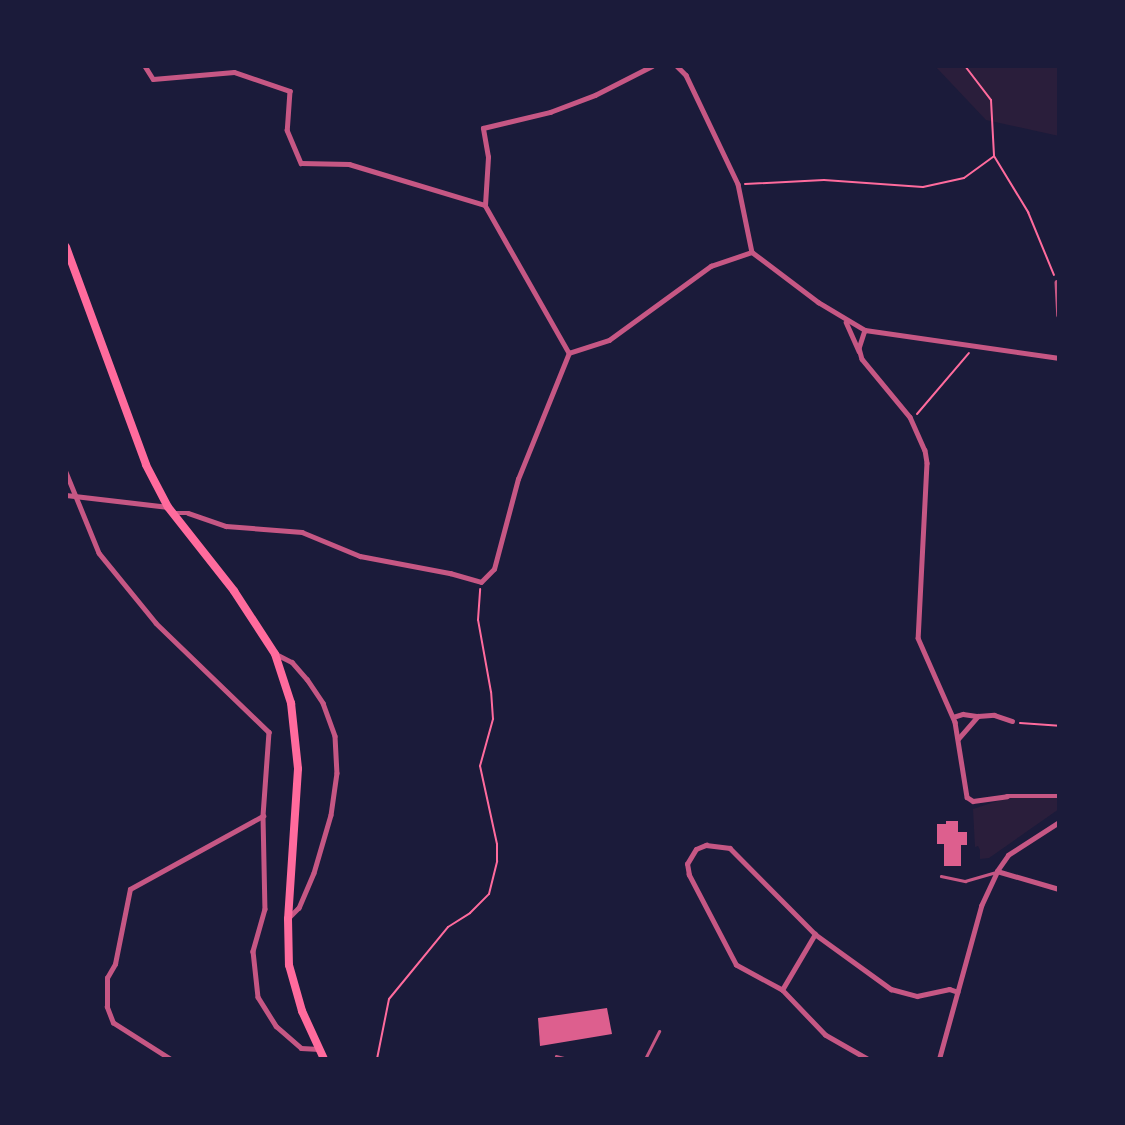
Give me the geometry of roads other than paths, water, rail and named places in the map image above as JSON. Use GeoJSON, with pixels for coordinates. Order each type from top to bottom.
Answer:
{"type":"FeatureCollection","features":[{"type":"Feature","properties":{"kind":"highway"},"geometry":{"type":"LineString","coordinates":[[66,247],[146,465],[170,510],[234,591],[276,654],[291,703],[297,744],[288,919],[289,965],[302,1011],[324,1059]]}},
{"type":"Feature","properties":{"kind":"street"},"geometry":{"type":"LineString","coordinates":[[145,66],[153,79],[234,72],[290,91],[286,130],[301,163],[349,164],[485,205]]}},
{"type":"Feature","properties":{"kind":"street"},"geometry":{"type":"LineString","coordinates":[[569,353],[485,205],[488,158],[483,128],[550,112],[596,95],[652,66]]}},
{"type":"Feature","properties":{"kind":"street"},"geometry":{"type":"LineString","coordinates":[[677,66],[686,75],[738,184],[752,252],[845,320],[865,330],[1059,358]]}},
{"type":"Feature","properties":{"kind":"street"},"geometry":{"type":"LineString","coordinates":[[66,494],[188,513],[226,526],[302,532],[360,556],[450,572],[481,582],[494,569],[518,479],[569,353],[609,340],[711,266],[752,252]]}},
{"type":"Feature","properties":{"kind":"street"},"geometry":{"type":"LineString","coordinates":[[1057,282],[1059,315]]}},
{"type":"Feature","properties":{"kind":"street"},"geometry":{"type":"LineString","coordinates":[[845,320],[862,359],[912,420],[920,433],[927,463],[918,638],[953,717],[969,800],[1006,796],[1059,796]]}},
{"type":"Feature","properties":{"kind":"street"},"geometry":{"type":"LineString","coordinates":[[862,359],[859,348],[865,330]]}},
{"type":"Feature","properties":{"kind":"street"},"geometry":{"type":"LineString","coordinates":[[66,472],[79,497],[99,552],[156,623],[269,732],[263,816],[265,908],[253,951],[258,997],[276,1026],[301,1048],[319,1049]]}},
{"type":"Feature","properties":{"kind":"street"},"geometry":{"type":"LineString","coordinates":[[276,654],[292,662],[307,679],[322,703],[336,736],[337,773],[331,815],[314,873],[299,908],[288,919]]}},
{"type":"Feature","properties":{"kind":"street"},"geometry":{"type":"LineString","coordinates":[[953,717],[963,714],[978,716],[994,715],[1012,721]]}},
{"type":"Feature","properties":{"kind":"street"},"geometry":{"type":"LineString","coordinates":[[958,739],[978,716]]}},
{"type":"Feature","properties":{"kind":"street"},"geometry":{"type":"LineString","coordinates":[[170,1059],[113,1023],[107,1007],[107,978],[114,964],[130,889],[263,816]]}},
{"type":"Feature","properties":{"kind":"street"},"geometry":{"type":"LineString","coordinates":[[939,1059],[981,906],[997,871],[1008,854],[1059,822]]}},
{"type":"Feature","properties":{"kind":"street"},"geometry":{"type":"LineString","coordinates":[[867,1059],[825,1035],[782,990],[736,964],[689,875],[687,864],[691,856],[706,845],[730,848],[815,934],[892,989],[917,996],[949,990],[958,992]]}},
{"type":"Feature","properties":{"kind":"street"},"geometry":{"type":"LineString","coordinates":[[997,871],[1059,890]]}},
{"type":"Feature","properties":{"kind":"street"},"geometry":{"type":"LineString","coordinates":[[782,990],[815,934]]}},
{"type":"Feature","properties":{"kind":"lane"},"geometry":{"type":"LineString","coordinates":[[941,876],[965,881],[997,871]]}},
{"type":"Feature","properties":{"kind":"lane"},"geometry":{"type":"LineString","coordinates":[[645,1059],[659,1031]]}},
{"type":"Feature","properties":{"kind":"lane"},"geometry":{"type":"LineString","coordinates":[[556,1056],[568,1059]]}}]}
